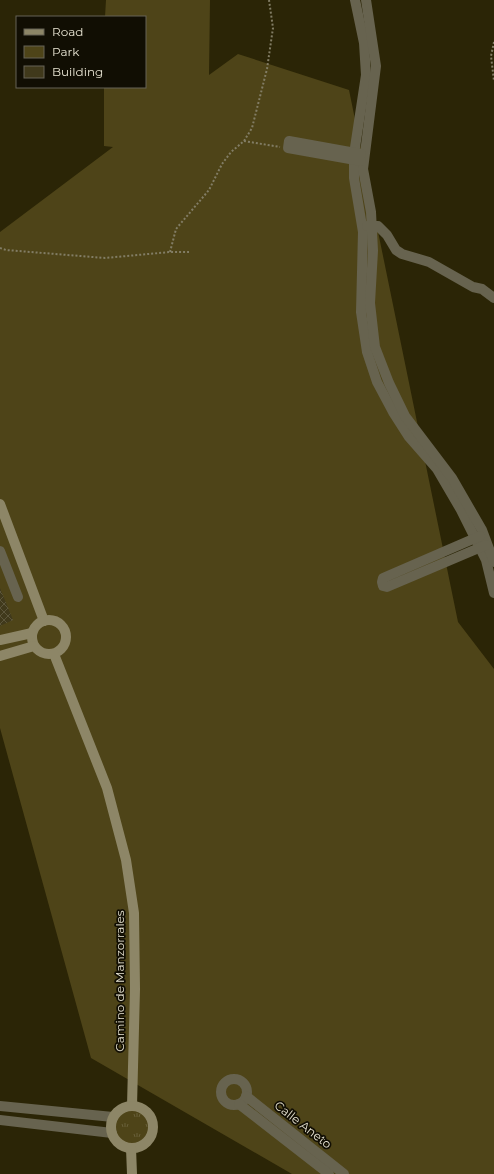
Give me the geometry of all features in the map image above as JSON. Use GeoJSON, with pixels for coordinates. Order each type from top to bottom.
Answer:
{"type":"FeatureCollection","features":[{"type":"Feature","properties":{"kind":"street"},"geometry":{"type":"LineString","coordinates":[[355,0],[364,43],[366,75],[359,157],[363,169],[371,212],[367,226],[373,251],[370,303],[375,346],[389,383],[405,416],[452,478],[482,530],[482,541],[494,593]]}},
{"type":"Feature","properties":{"kind":"street"},"geometry":{"type":"LineString","coordinates":[[359,157],[376,66],[366,0]]}},
{"type":"Feature","properties":{"kind":"street"},"geometry":{"type":"LineString","coordinates":[[288,148],[289,141],[359,157]]}},
{"type":"Feature","properties":{"kind":"street"},"geometry":{"type":"LineString","coordinates":[[367,226],[378,226],[387,235],[396,250],[402,254],[429,262],[473,287],[482,289],[494,298]]}},
{"type":"Feature","properties":{"kind":"street"},"geometry":{"type":"LineString","coordinates":[[0,504],[44,621]]}},
{"type":"Feature","properties":{"kind":"street"},"geometry":{"type":"LineString","coordinates":[[482,541],[387,587],[383,586],[383,578],[482,541]]}},
{"type":"Feature","properties":{"kind":"street"},"geometry":{"type":"LineString","coordinates":[[482,541],[494,562]]}},
{"type":"Feature","properties":{"kind":"street"},"geometry":{"type":"LineString","coordinates":[[0,551],[18,597]]}},
{"type":"Feature","properties":{"kind":"street"},"geometry":{"type":"LineString","coordinates":[[50,620],[56,622],[64,630],[66,635],[63,647],[54,654],[42,653],[34,646],[32,642],[32,633],[37,626],[44,621],[50,620]]}},
{"type":"Feature","properties":{"kind":"street"},"geometry":{"type":"LineString","coordinates":[[0,640],[32,633]]}},
{"type":"Feature","properties":{"kind":"street"},"geometry":{"type":"LineString","coordinates":[[0,656],[34,646]]}},
{"type":"Feature","properties":{"kind":"street","name":"Camino de Manzorrales"},"geometry":{"type":"LineString","coordinates":[[54,654],[107,788],[126,860],[134,913],[135,989],[132,1106]]}},
{"type":"Feature","properties":{"kind":"street","name":"Calle Aneto"},"geometry":{"type":"LineString","coordinates":[[328,1174],[242,1100],[344,1174]]}},
{"type":"Feature","properties":{"kind":"street"},"geometry":{"type":"LineString","coordinates":[[0,1106],[113,1117]]}},
{"type":"Feature","properties":{"kind":"street"},"geometry":{"type":"LineString","coordinates":[[132,1106],[144,1110],[149,1115],[153,1128],[148,1140],[137,1147],[131,1148],[124,1147],[119,1144],[112,1133],[111,1128],[113,1117],[121,1109],[132,1106]]}},
{"type":"Feature","properties":{"kind":"street"},"geometry":{"type":"LineString","coordinates":[[0,1120],[112,1133]]}},
{"type":"Feature","properties":{"kind":"street"},"geometry":{"type":"LineString","coordinates":[[131,1148],[132,1174]]}},
{"type":"Feature","properties":{"kind":"path"},"geometry":{"type":"LineString","coordinates":[[170,252],[176,229],[209,190],[230,152],[244,141],[252,128],[267,69],[273,28],[269,0]]}},
{"type":"Feature","properties":{"kind":"path"},"geometry":{"type":"LineString","coordinates":[[494,42],[491,56],[494,81]]}},
{"type":"Feature","properties":{"kind":"path"},"geometry":{"type":"LineString","coordinates":[[244,141],[288,148]]}},
{"type":"Feature","properties":{"kind":"path"},"geometry":{"type":"LineString","coordinates":[[0,248],[6,250],[105,258],[170,252],[189,252]]}},
{"type":"Feature","properties":{"kind":"green space"},"geometry":{"type":"Polygon","coordinates":[[[106,0],[210,0],[209,75],[238,54],[349,90],[458,622],[494,669],[494,1174],[292,1174],[91,1058],[0,728],[0,232],[113,147],[104,146],[104,88],[146,88],[146,16],[105,16],[106,0]]]}},
{"type":"Feature","properties":{"kind":"green space"},"geometry":{"type":"Polygon","coordinates":[[[132,1110],[144,1115],[149,1127],[144,1139],[132,1144],[120,1139],[115,1127],[120,1115],[132,1110]]]}},
{"type":"Feature","properties":{"kind":"building"},"geometry":{"type":"Polygon","coordinates":[[[0,588],[13,620],[0,626],[0,588]]]}}]}
